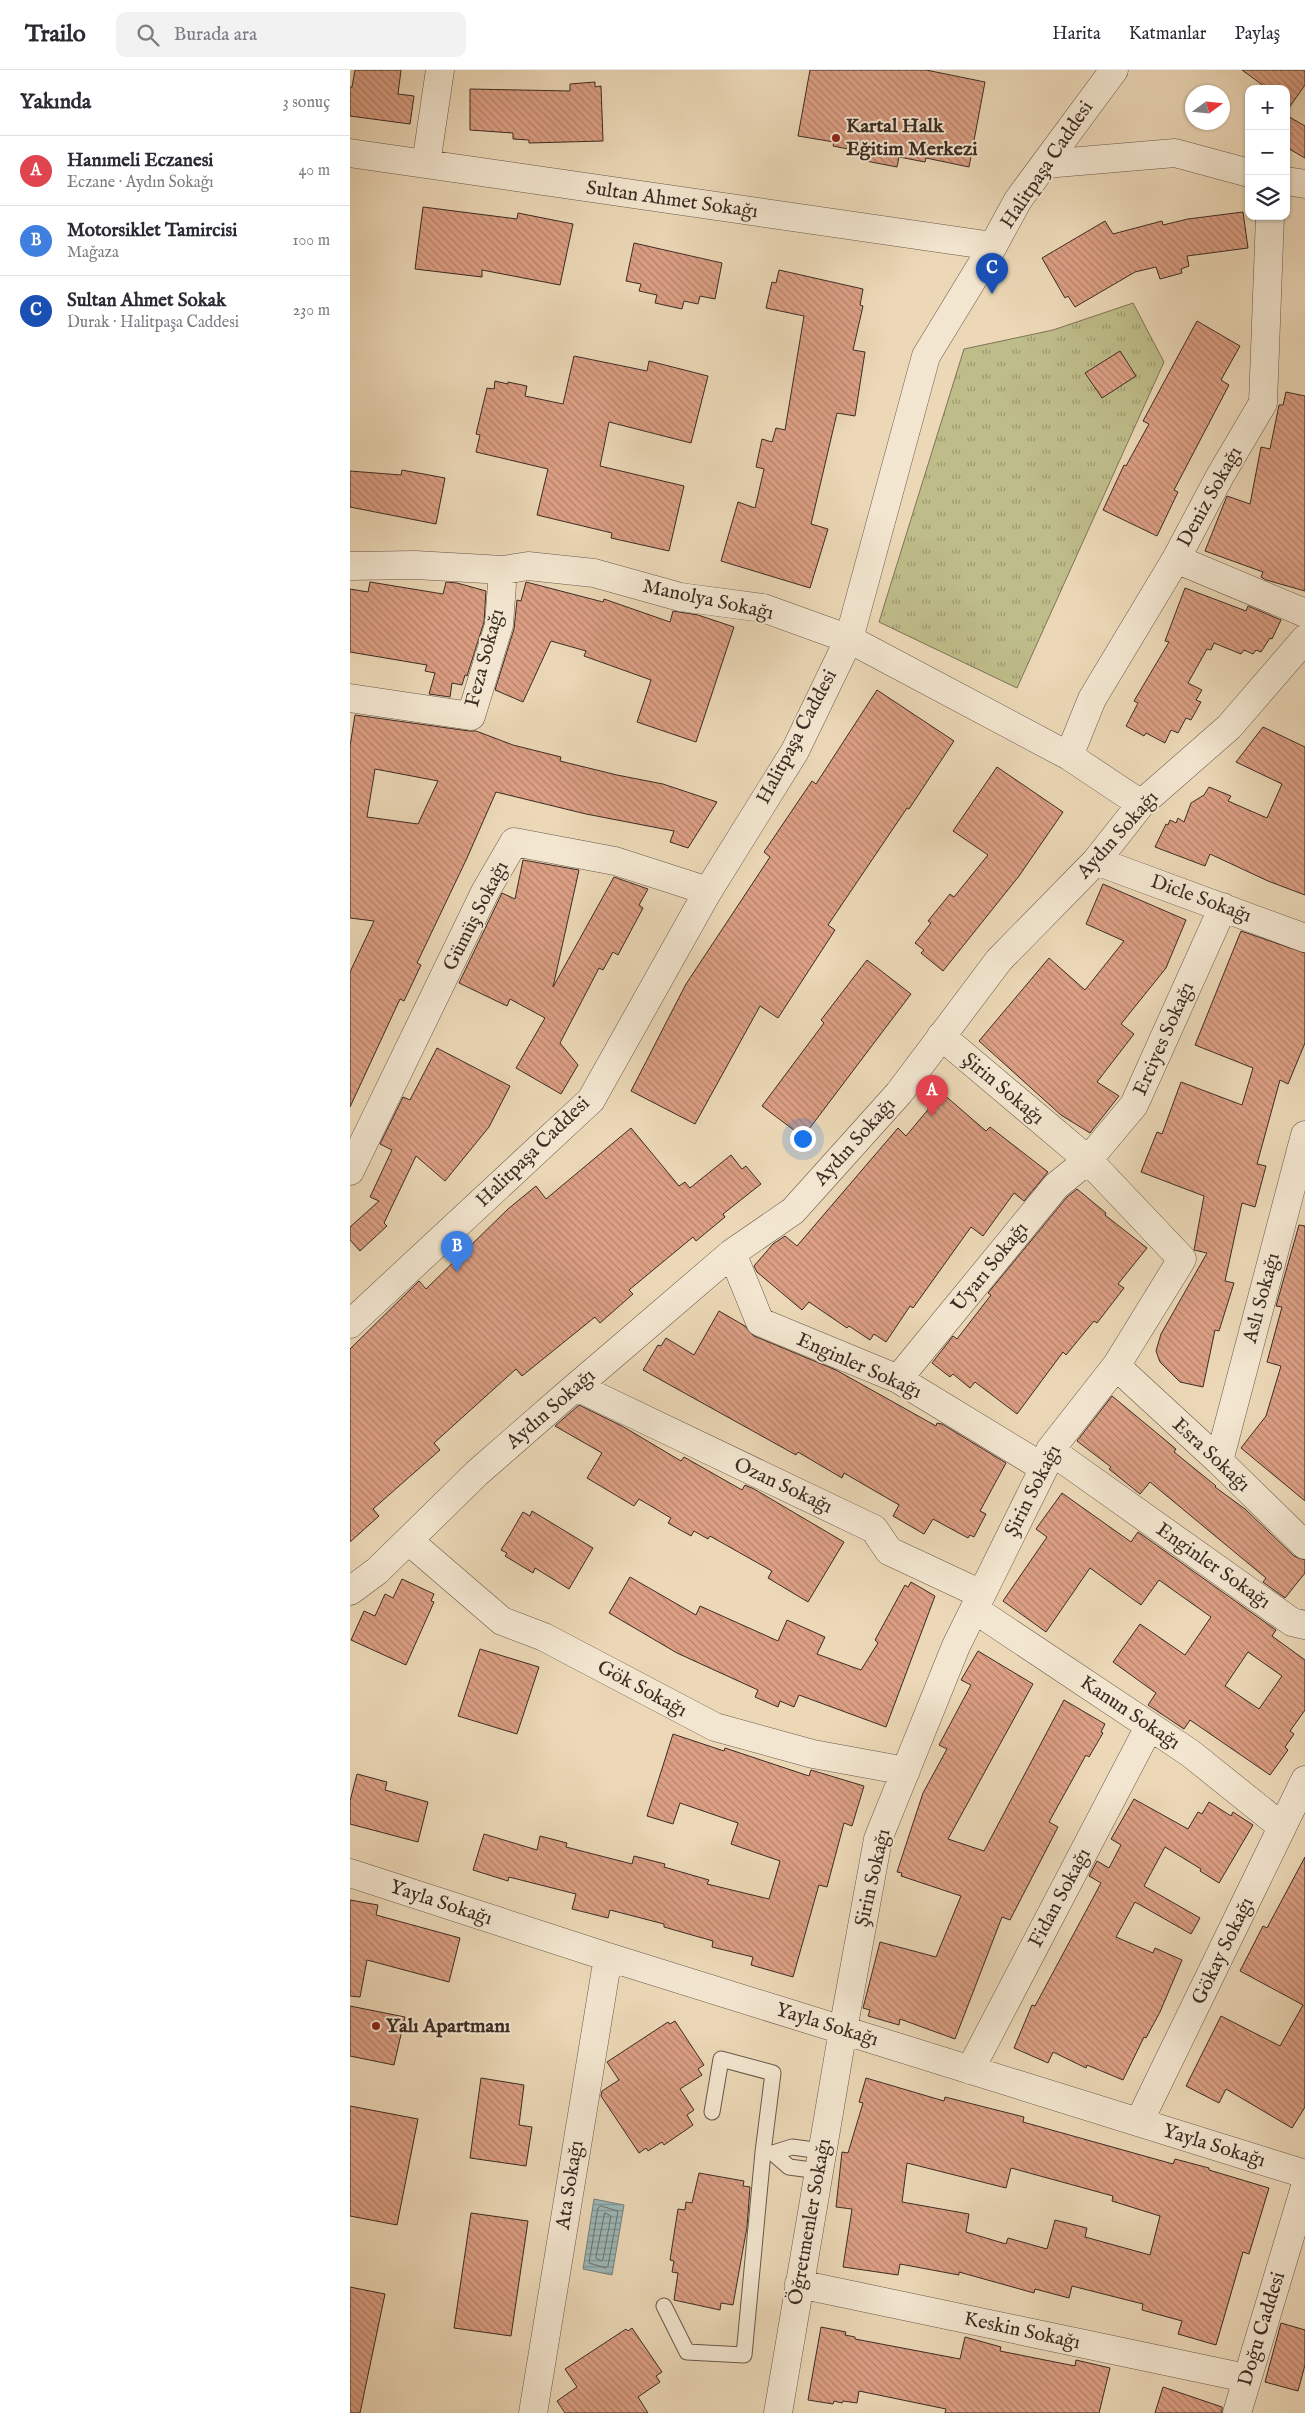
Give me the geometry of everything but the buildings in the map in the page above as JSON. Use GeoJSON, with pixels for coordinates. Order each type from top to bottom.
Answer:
{"type":"FeatureCollection","features":[{"type":"Feature","properties":{"kind":"street"},"geometry":{"type":"LineString","coordinates":[[426,164],[440,70]]}},
{"type":"Feature","properties":{"kind":"street","name":"Halitpaşa Caddesi"},"geometry":{"type":"LineString","coordinates":[[352,1320],[591,1100],[708,891],[795,751],[849,639],[926,356],[993,246],[1018,200],[1114,70]]}},
{"type":"Feature","properties":{"kind":"street","name":"Sultan Ahmet Sokağı"},"geometry":{"type":"LineString","coordinates":[[350,153],[993,246]]}},
{"type":"Feature","properties":{"kind":"street"},"geometry":{"type":"LineString","coordinates":[[1045,164],[1175,153],[1245,172]]}},
{"type":"Feature","properties":{"kind":"street"},"geometry":{"type":"LineString","coordinates":[[1290,182],[1305,184]]}},
{"type":"Feature","properties":{"kind":"street","name":"Deniz Sokağı"},"geometry":{"type":"LineString","coordinates":[[1069,756],[1092,699],[1176,559],[1220,476],[1263,403],[1270,220]]}},
{"type":"Feature","properties":{"kind":"street"},"geometry":{"type":"LineString","coordinates":[[1176,559],[1305,613]]}},
{"type":"Feature","properties":{"kind":"street","name":"Manolya Sokağı"},"geometry":{"type":"LineString","coordinates":[[350,566],[415,565],[503,570],[528,566],[594,574],[680,597],[763,608],[849,639],[1069,756],[1141,804]]}},
{"type":"Feature","properties":{"kind":"street","name":"Feza Sokağı"},"geometry":{"type":"LineString","coordinates":[[350,698],[471,716],[499,625],[503,570]]}},
{"type":"Feature","properties":{"kind":"street","name":"Aydın Sokağı"},"geometry":{"type":"LineString","coordinates":[[350,1591],[377,1571],[477,1473],[732,1253],[794,1211],[899,1093],[999,960],[1096,861],[1141,804],[1229,727],[1305,639]]}},
{"type":"Feature","properties":{"kind":"street","name":"Gümüş Sokağı"},"geometry":{"type":"LineString","coordinates":[[350,1171],[485,892],[514,842],[615,861],[708,891]]}},
{"type":"Feature","properties":{"kind":"street","name":"Dicle Sokağı"},"geometry":{"type":"LineString","coordinates":[[1096,861],[1305,938]]}},
{"type":"Feature","properties":{"kind":"street","name":"Erciyes Sokağı"},"geometry":{"type":"LineString","coordinates":[[1088,1160],[1134,1105],[1223,908]]}},
{"type":"Feature","properties":{"kind":"street","name":"Şirin Sokağı"},"geometry":{"type":"LineString","coordinates":[[843,2030],[878,1839],[956,1646],[1047,1459],[1116,1366],[1182,1259],[1088,1160],[941,1036]]}},
{"type":"Feature","properties":{"kind":"street","name":"Aslı Sokağı"},"geometry":{"type":"LineString","coordinates":[[1219,1460],[1305,1135]]}},
{"type":"Feature","properties":{"kind":"street","name":"Uyarı Sokağı"},"geometry":{"type":"LineString","coordinates":[[898,1379],[1056,1186],[1088,1160]]}},
{"type":"Feature","properties":{"kind":"street","name":"Enginler Sokağı"},"geometry":{"type":"LineString","coordinates":[[732,1253],[760,1322],[898,1379],[1047,1459],[1292,1622],[1305,1625]]}},
{"type":"Feature","properties":{"kind":"street","name":"Esra Sokağı"},"geometry":{"type":"LineString","coordinates":[[1116,1366],[1219,1460],[1305,1545]]}},
{"type":"Feature","properties":{"kind":"street","name":"Ozan Sokağı"},"geometry":{"type":"LineString","coordinates":[[577,1387],[874,1529],[889,1551],[978,1601]]}},
{"type":"Feature","properties":{"kind":"street","name":"Gök Sokağı"},"geometry":{"type":"LineString","coordinates":[[409,1541],[502,1621],[544,1637],[715,1727],[813,1754],[906,1771]]}},
{"type":"Feature","properties":{"kind":"street","name":"Kanun Sokağı"},"geometry":{"type":"LineString","coordinates":[[978,1601],[1149,1727],[1190,1753],[1281,1826]]}},
{"type":"Feature","properties":{"kind":"street","name":"Fidan Sokağı"},"geometry":{"type":"LineString","coordinates":[[970,2070],[1149,1727]]}},
{"type":"Feature","properties":{"kind":"street","name":"Gökay Sokağı"},"geometry":{"type":"LineString","coordinates":[[1139,2122],[1271,1852],[1281,1826],[1305,1780]]}},
{"type":"Feature","properties":{"kind":"street","name":"Yayla Sokağı"},"geometry":{"type":"LineString","coordinates":[[350,1873],[608,1957],[1305,2174]]}},
{"type":"Feature","properties":{"kind":"street","name":"Ata Sokağı"},"geometry":{"type":"LineString","coordinates":[[533,2413],[608,1957]]}},
{"type":"Feature","properties":{"kind":"street","name":"Öğretmenler Sokağı"},"geometry":{"type":"LineString","coordinates":[[778,2413],[843,2030]]}},
{"type":"Feature","properties":{"kind":"street","name":"Doğu Caddesi"},"geometry":{"type":"LineString","coordinates":[[1237,2413],[1305,2187]]}},
{"type":"Feature","properties":{"kind":"street","name":"Keskin Sokağı"},"geometry":{"type":"LineString","coordinates":[[799,2284],[1246,2378]]}},
{"type":"Feature","properties":{"kind":"lane"},"geometry":{"type":"LineString","coordinates":[[664,2306],[687,2352],[744,2355],[768,2153],[773,2073],[721,2059],[712,2112]]}},
{"type":"Feature","properties":{"kind":"lane"},"geometry":{"type":"LineString","coordinates":[[768,2153],[790,2167],[820,2161]]}},
{"type":"Feature","properties":{"kind":"green space"},"geometry":{"type":"Polygon","coordinates":[[[1133,303],[1164,362],[1017,688],[879,622],[964,349],[1053,330],[1133,303]]]}},
{"type":"Feature","properties":{"kind":"water"},"geometry":{"type":"Polygon","coordinates":[[[594,2199],[624,2205],[612,2275],[583,2269],[594,2199]]]}},
{"type":"Feature","properties":{"kind":"place","name":"Kartal Halk Eğitim Merkezi"},"geometry":{"type":"Point","coordinates":[836,138]}},
{"type":"Feature","properties":{"kind":"place","name":"Sultan Ahmet Sokak"},"geometry":{"type":"Point","coordinates":[992,294]}},
{"type":"Feature","properties":{"kind":"place","name":"Hanımeli Eczanesi"},"geometry":{"type":"Point","coordinates":[932,1116]}},
{"type":"Feature","properties":{"kind":"place","name":"Motorsiklet Tamircisi"},"geometry":{"type":"Point","coordinates":[457,1272]}},
{"type":"Feature","properties":{"kind":"place","name":"Yalı Apartmanı"},"geometry":{"type":"Point","coordinates":[376,2026]}}]}
